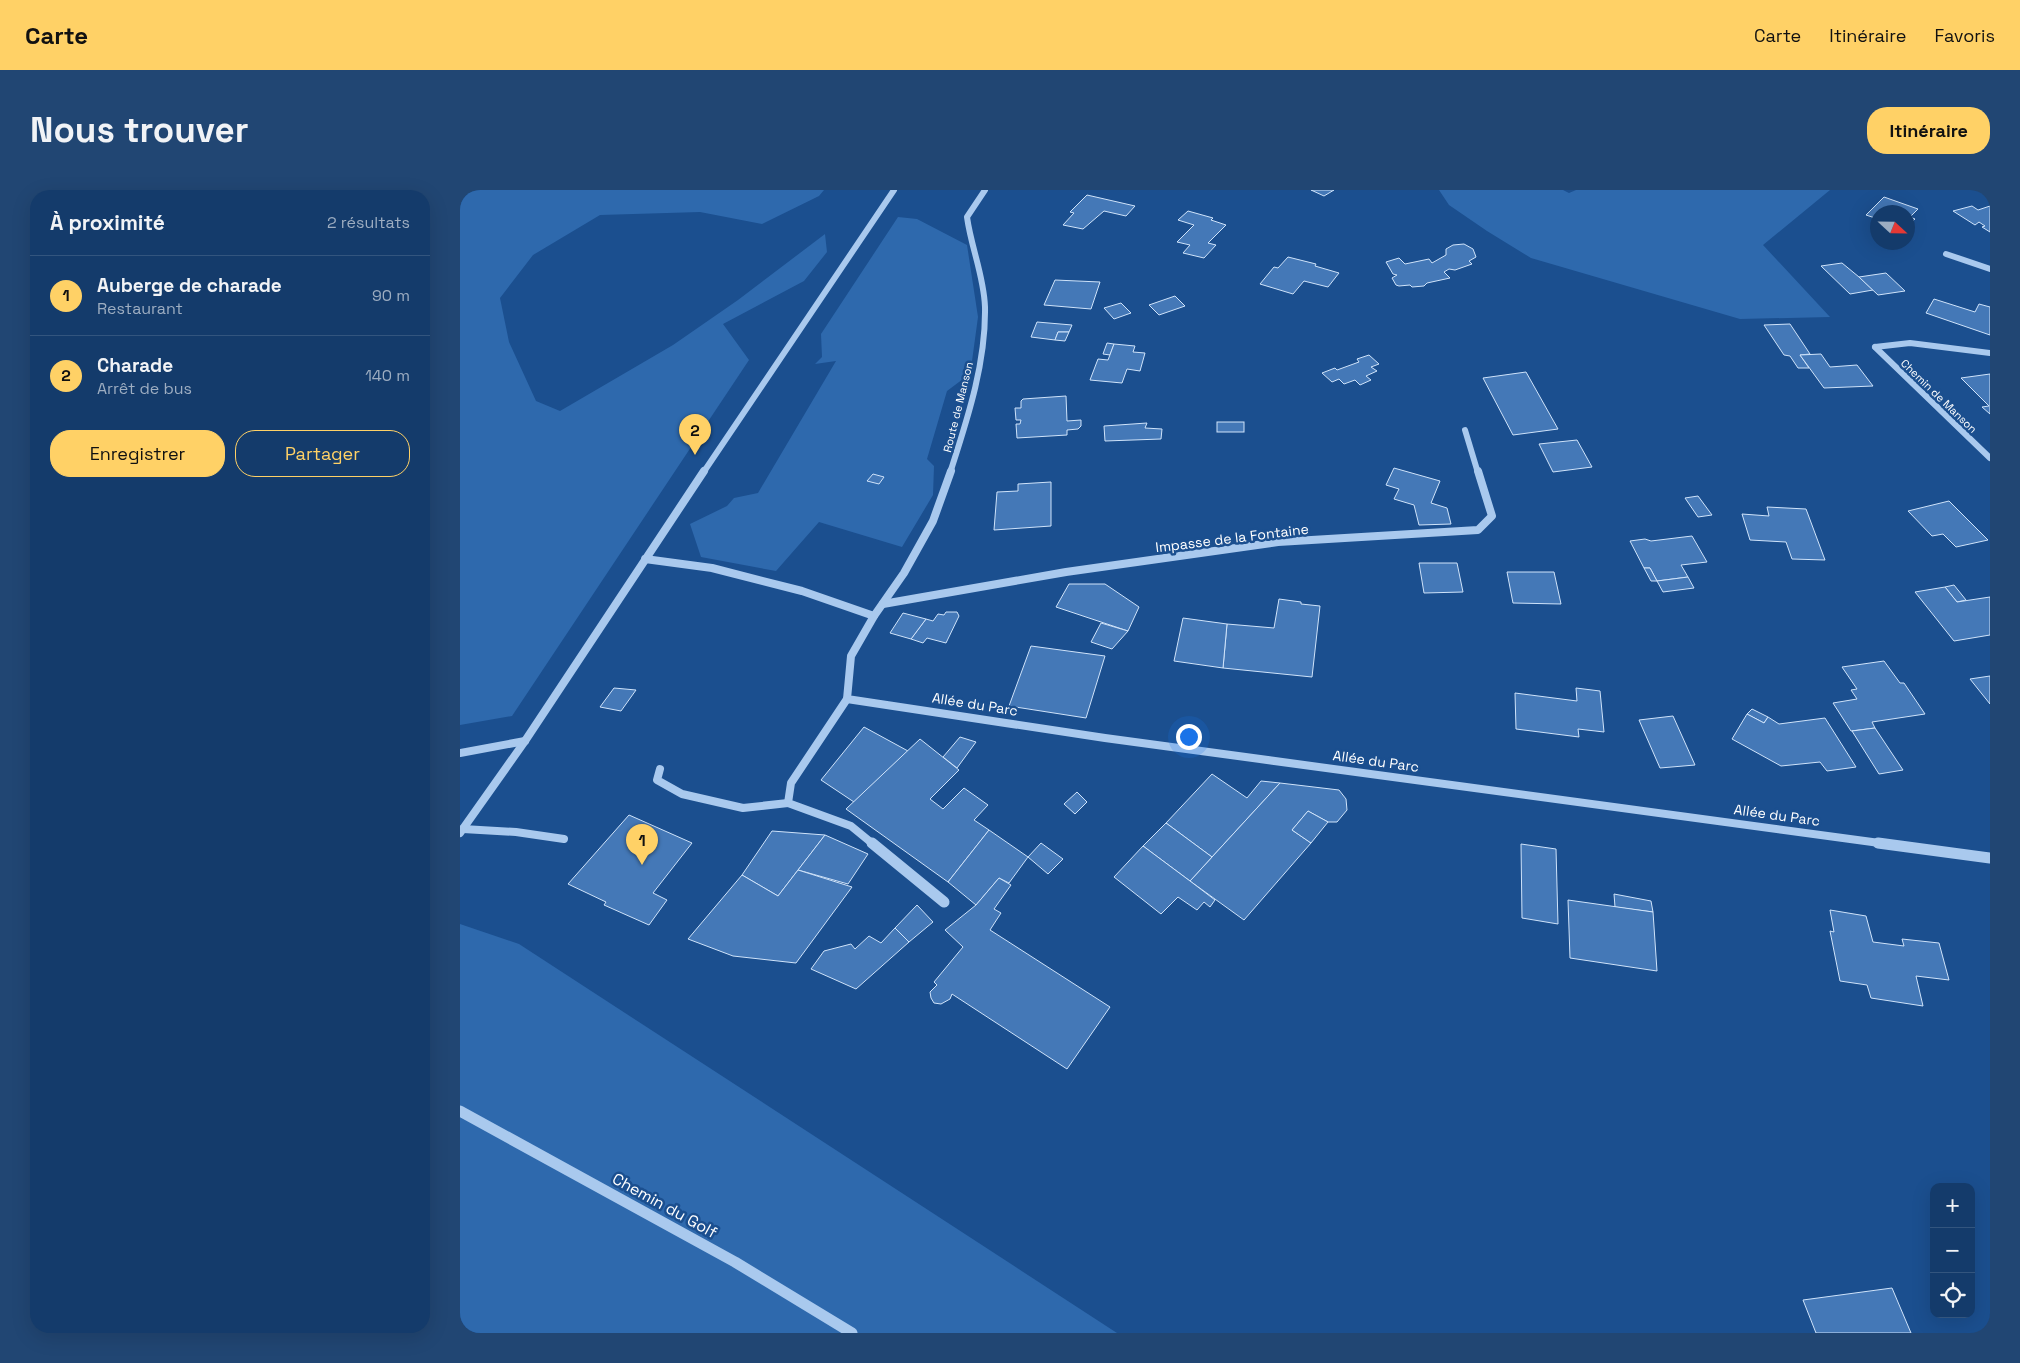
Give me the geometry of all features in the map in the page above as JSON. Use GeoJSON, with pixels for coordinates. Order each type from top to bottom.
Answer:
{"type":"FeatureCollection","features":[{"type":"Feature","properties":{"kind":"street"},"geometry":{"type":"LineString","coordinates":[[462,831],[525,741],[645,559],[894,190]]}},
{"type":"Feature","properties":{"kind":"street","name":"Route de Manson"},"geometry":{"type":"LineString","coordinates":[[874,616],[904,573],[933,521],[967,419],[983,348],[985,306],[976,252],[969,232],[967,217],[985,190]]}},
{"type":"Feature","properties":{"kind":"street"},"geometry":{"type":"LineString","coordinates":[[1946,254],[1990,269]]}},
{"type":"Feature","properties":{"kind":"street","name":"Chemin de Manson"},"geometry":{"type":"LineString","coordinates":[[1990,353],[1910,342],[1875,346],[1929,401],[1990,458]]}},
{"type":"Feature","properties":{"kind":"street","name":"Impasse de la Fontaine"},"geometry":{"type":"LineString","coordinates":[[883,604],[1066,572],[1278,542],[1478,530],[1492,516],[1465,430]]}},
{"type":"Feature","properties":{"kind":"street"},"geometry":{"type":"LineString","coordinates":[[645,559],[712,568],[802,591],[874,616],[851,656],[847,699],[792,783],[788,803]]}},
{"type":"Feature","properties":{"kind":"street","name":"Allée du Parc"},"geometry":{"type":"LineString","coordinates":[[847,699],[1124,741],[1990,858]]}},
{"type":"Feature","properties":{"kind":"street"},"geometry":{"type":"LineString","coordinates":[[460,753],[525,741]]}},
{"type":"Feature","properties":{"kind":"street"},"geometry":{"type":"LineString","coordinates":[[660,769],[658,780],[682,794],[743,808],[788,803],[851,826],[944,902]]}},
{"type":"Feature","properties":{"kind":"street"},"geometry":{"type":"LineString","coordinates":[[462,831],[564,839]]}},
{"type":"Feature","properties":{"kind":"street","name":"Chemin du Golf"},"geometry":{"type":"LineString","coordinates":[[460,1111],[735,1262],[852,1333]]}},
{"type":"Feature","properties":{"kind":"shaded area"},"geometry":{"type":"Polygon","coordinates":[[[460,190],[824,190],[819,196],[762,224],[700,212],[600,215],[533,255],[500,298],[509,342],[536,401],[560,411],[673,345],[738,300],[825,234],[827,252],[804,281],[723,324],[749,360],[512,716],[460,725],[460,190]]]}},
{"type":"Feature","properties":{"kind":"shaded area"},"geometry":{"type":"Polygon","coordinates":[[[1439,190],[1563,190],[1569,193],[1576,190],[1830,190],[1763,245],[1830,317],[1740,319],[1531,258],[1449,205],[1439,190]]]}},
{"type":"Feature","properties":{"kind":"shaded area"},"geometry":{"type":"Polygon","coordinates":[[[898,217],[917,219],[967,245],[978,317],[972,361],[967,376],[947,391],[927,459],[934,466],[933,495],[902,547],[819,522],[776,571],[701,557],[690,524],[727,506],[734,498],[758,493],[836,361],[815,364],[822,357],[821,334],[898,217]]]}},
{"type":"Feature","properties":{"kind":"shaded area"},"geometry":{"type":"Polygon","coordinates":[[[460,924],[519,944],[1117,1333],[460,1333],[460,924]]]}},
{"type":"Feature","properties":{"kind":"building"},"geometry":{"type":"Polygon","coordinates":[[[1311,190],[1334,190],[1324,196],[1311,190]]]}},
{"type":"Feature","properties":{"kind":"building"},"geometry":{"type":"Polygon","coordinates":[[[1087,195],[1135,206],[1126,216],[1104,211],[1083,229],[1063,225],[1074,213],[1070,212],[1087,195]]]}},
{"type":"Feature","properties":{"kind":"building"},"geometry":{"type":"Polygon","coordinates":[[[1884,197],[1907,205],[1876,205],[1884,197]]]}},
{"type":"Feature","properties":{"kind":"building"},"geometry":{"type":"Polygon","coordinates":[[[1972,206],[1978,210],[1990,206],[1990,232],[1982,227],[1985,226],[1979,222],[1975,225],[1953,211],[1972,206]]]}},
{"type":"Feature","properties":{"kind":"building"},"geometry":{"type":"Polygon","coordinates":[[[1188,211],[1213,218],[1211,220],[1226,225],[1208,243],[1216,245],[1204,258],[1183,253],[1190,245],[1177,242],[1194,225],[1178,220],[1188,211]]]}},
{"type":"Feature","properties":{"kind":"building"},"geometry":{"type":"Polygon","coordinates":[[[1464,244],[1473,249],[1476,257],[1469,261],[1472,264],[1455,270],[1449,269],[1444,272],[1450,278],[1427,283],[1424,286],[1396,285],[1392,278],[1397,275],[1393,274],[1386,262],[1399,258],[1405,264],[1429,259],[1432,263],[1446,255],[1446,249],[1453,245],[1464,244]]]}},
{"type":"Feature","properties":{"kind":"building"},"geometry":{"type":"Polygon","coordinates":[[[1288,257],[1316,264],[1315,266],[1339,273],[1328,287],[1304,281],[1293,294],[1260,284],[1274,267],[1278,268],[1288,257]]]}},
{"type":"Feature","properties":{"kind":"building"},"geometry":{"type":"Polygon","coordinates":[[[1842,263],[1873,290],[1850,294],[1821,266],[1842,263]]]}},
{"type":"Feature","properties":{"kind":"building"},"geometry":{"type":"Polygon","coordinates":[[[1886,273],[1905,291],[1878,295],[1859,277],[1886,273]]]}},
{"type":"Feature","properties":{"kind":"building"},"geometry":{"type":"Polygon","coordinates":[[[1055,280],[1100,282],[1091,309],[1044,305],[1055,280]]]}},
{"type":"Feature","properties":{"kind":"building"},"geometry":{"type":"Polygon","coordinates":[[[1175,296],[1185,306],[1159,315],[1149,305],[1175,296]]]}},
{"type":"Feature","properties":{"kind":"building"},"geometry":{"type":"Polygon","coordinates":[[[1934,299],[1975,312],[1979,304],[1990,307],[1990,335],[1926,313],[1934,299]]]}},
{"type":"Feature","properties":{"kind":"building"},"geometry":{"type":"Polygon","coordinates":[[[1121,303],[1131,313],[1114,319],[1104,308],[1121,303]]]}},
{"type":"Feature","properties":{"kind":"building"},"geometry":{"type":"Polygon","coordinates":[[[1037,322],[1072,325],[1069,332],[1058,332],[1055,340],[1031,337],[1037,322]]]}},
{"type":"Feature","properties":{"kind":"building"},"geometry":{"type":"Polygon","coordinates":[[[1790,324],[1810,354],[1800,355],[1809,368],[1798,368],[1790,356],[1784,355],[1764,325],[1790,324]]]}},
{"type":"Feature","properties":{"kind":"building"},"geometry":{"type":"Polygon","coordinates":[[[1058,332],[1069,332],[1065,341],[1055,340],[1058,332]]]}},
{"type":"Feature","properties":{"kind":"building"},"geometry":{"type":"Polygon","coordinates":[[[1107,343],[1114,344],[1110,355],[1103,354],[1107,343]]]}},
{"type":"Feature","properties":{"kind":"building"},"geometry":{"type":"Polygon","coordinates":[[[1114,344],[1135,346],[1133,352],[1145,353],[1140,371],[1127,369],[1122,383],[1090,380],[1098,359],[1108,360],[1114,344]]]}},
{"type":"Feature","properties":{"kind":"building"},"geometry":{"type":"Polygon","coordinates":[[[1821,354],[1830,367],[1857,365],[1873,386],[1824,388],[1800,355],[1821,354]]]}},
{"type":"Feature","properties":{"kind":"building"},"geometry":{"type":"Polygon","coordinates":[[[1369,355],[1379,364],[1371,367],[1377,371],[1366,376],[1371,380],[1360,385],[1355,380],[1344,384],[1339,379],[1332,382],[1322,373],[1359,362],[1357,359],[1369,355]]]}},
{"type":"Feature","properties":{"kind":"building"},"geometry":{"type":"Polygon","coordinates":[[[1526,372],[1558,429],[1513,435],[1483,378],[1526,372]]]}},
{"type":"Feature","properties":{"kind":"building"},"geometry":{"type":"Polygon","coordinates":[[[1990,374],[1990,414],[1982,407],[1989,406],[1961,378],[1990,374]]]}},
{"type":"Feature","properties":{"kind":"building"},"geometry":{"type":"Polygon","coordinates":[[[1066,396],[1067,421],[1081,420],[1081,426],[1078,429],[1067,430],[1067,435],[1017,438],[1016,424],[1020,424],[1021,420],[1016,420],[1015,408],[1021,408],[1021,401],[1023,399],[1066,396]]]}},
{"type":"Feature","properties":{"kind":"building"},"geometry":{"type":"Polygon","coordinates":[[[1217,422],[1244,422],[1244,432],[1217,432],[1217,422]]]}},
{"type":"Feature","properties":{"kind":"building"},"geometry":{"type":"Polygon","coordinates":[[[1147,423],[1145,428],[1162,429],[1161,439],[1105,441],[1104,426],[1147,423]]]}},
{"type":"Feature","properties":{"kind":"building"},"geometry":{"type":"Polygon","coordinates":[[[1577,440],[1592,467],[1553,472],[1539,444],[1577,440]]]}},
{"type":"Feature","properties":{"kind":"building"},"geometry":{"type":"Polygon","coordinates":[[[1394,468],[1440,481],[1431,503],[1447,508],[1451,524],[1419,525],[1414,505],[1394,499],[1399,489],[1386,485],[1394,468]]]}},
{"type":"Feature","properties":{"kind":"building"},"geometry":{"type":"Polygon","coordinates":[[[873,474],[884,477],[879,484],[867,481],[873,474]]]}},
{"type":"Feature","properties":{"kind":"building"},"geometry":{"type":"Polygon","coordinates":[[[1051,482],[1051,526],[994,530],[997,492],[1018,491],[1018,484],[1051,482]]]}},
{"type":"Feature","properties":{"kind":"building"},"geometry":{"type":"Polygon","coordinates":[[[1698,496],[1712,515],[1698,517],[1685,498],[1698,496]]]}},
{"type":"Feature","properties":{"kind":"building"},"geometry":{"type":"Polygon","coordinates":[[[1949,501],[1988,540],[1956,547],[1943,534],[1932,536],[1908,511],[1949,501]]]}},
{"type":"Feature","properties":{"kind":"building"},"geometry":{"type":"Polygon","coordinates":[[[1767,507],[1806,509],[1825,560],[1792,559],[1786,542],[1750,540],[1742,514],[1769,516],[1767,507]]]}},
{"type":"Feature","properties":{"kind":"building"},"geometry":{"type":"Polygon","coordinates":[[[1692,536],[1707,562],[1681,565],[1688,577],[1657,581],[1650,568],[1644,568],[1630,541],[1645,539],[1651,541],[1692,536]]]}},
{"type":"Feature","properties":{"kind":"building"},"geometry":{"type":"Polygon","coordinates":[[[1419,563],[1457,563],[1463,592],[1424,593],[1419,563]]]}},
{"type":"Feature","properties":{"kind":"building"},"geometry":{"type":"Polygon","coordinates":[[[1644,568],[1650,568],[1657,581],[1651,581],[1644,568]]]}},
{"type":"Feature","properties":{"kind":"building"},"geometry":{"type":"Polygon","coordinates":[[[1507,572],[1554,572],[1561,604],[1513,603],[1507,572]]]}},
{"type":"Feature","properties":{"kind":"building"},"geometry":{"type":"Polygon","coordinates":[[[1688,577],[1694,588],[1663,592],[1657,581],[1688,577]]]}},
{"type":"Feature","properties":{"kind":"building"},"geometry":{"type":"Polygon","coordinates":[[[1069,584],[1105,584],[1139,607],[1128,631],[1056,607],[1069,584]]]}},
{"type":"Feature","properties":{"kind":"building"},"geometry":{"type":"Polygon","coordinates":[[[1954,585],[1966,600],[1957,602],[1945,587],[1954,585]]]}},
{"type":"Feature","properties":{"kind":"building"},"geometry":{"type":"Polygon","coordinates":[[[1945,587],[1957,602],[1990,597],[1990,635],[1954,641],[1915,592],[1945,587]]]}},
{"type":"Feature","properties":{"kind":"building"},"geometry":{"type":"Polygon","coordinates":[[[1279,599],[1320,606],[1312,677],[1223,668],[1227,624],[1274,628],[1279,599]]]}},
{"type":"Feature","properties":{"kind":"building"},"geometry":{"type":"Polygon","coordinates":[[[946,612],[957,612],[959,616],[946,643],[927,638],[923,643],[911,639],[926,619],[933,621],[938,614],[944,615],[946,612]]]}},
{"type":"Feature","properties":{"kind":"building"},"geometry":{"type":"Polygon","coordinates":[[[903,613],[926,619],[911,639],[890,633],[903,613]]]}},
{"type":"Feature","properties":{"kind":"building"},"geometry":{"type":"Polygon","coordinates":[[[1183,618],[1227,624],[1223,668],[1174,661],[1183,618]]]}},
{"type":"Feature","properties":{"kind":"building"},"geometry":{"type":"Polygon","coordinates":[[[1101,623],[1128,631],[1112,649],[1091,642],[1101,623]]]}},
{"type":"Feature","properties":{"kind":"building"},"geometry":{"type":"Polygon","coordinates":[[[1031,646],[1105,656],[1086,718],[1009,706],[1031,646]]]}},
{"type":"Feature","properties":{"kind":"building"},"geometry":{"type":"Polygon","coordinates":[[[1884,661],[1900,683],[1904,683],[1925,714],[1872,722],[1875,728],[1851,731],[1833,703],[1857,699],[1851,690],[1857,689],[1842,667],[1884,661]]]}},
{"type":"Feature","properties":{"kind":"building"},"geometry":{"type":"Polygon","coordinates":[[[1990,676],[1990,704],[1970,679],[1990,676]]]}},
{"type":"Feature","properties":{"kind":"building"},"geometry":{"type":"Polygon","coordinates":[[[614,688],[636,690],[621,711],[600,707],[614,688]]]}},
{"type":"Feature","properties":{"kind":"building"},"geometry":{"type":"Polygon","coordinates":[[[1576,688],[1600,691],[1604,732],[1578,729],[1579,737],[1516,729],[1515,693],[1577,701],[1576,688]]]}},
{"type":"Feature","properties":{"kind":"building"},"geometry":{"type":"Polygon","coordinates":[[[1752,709],[1768,717],[1764,723],[1747,714],[1752,709]]]}},
{"type":"Feature","properties":{"kind":"building"},"geometry":{"type":"Polygon","coordinates":[[[1747,714],[1764,723],[1768,717],[1779,724],[1825,718],[1856,767],[1827,771],[1820,762],[1781,766],[1732,739],[1747,714]]]}},
{"type":"Feature","properties":{"kind":"building"},"geometry":{"type":"Polygon","coordinates":[[[1673,716],[1695,765],[1660,768],[1639,720],[1673,716]]]}},
{"type":"Feature","properties":{"kind":"building"},"geometry":{"type":"Polygon","coordinates":[[[864,727],[908,751],[854,802],[821,780],[864,727]]]}},
{"type":"Feature","properties":{"kind":"building"},"geometry":{"type":"Polygon","coordinates":[[[1875,728],[1903,770],[1879,774],[1852,731],[1875,728]]]}},
{"type":"Feature","properties":{"kind":"building"},"geometry":{"type":"Polygon","coordinates":[[[960,737],[976,742],[957,768],[943,757],[960,737]]]}},
{"type":"Feature","properties":{"kind":"building"},"geometry":{"type":"Polygon","coordinates":[[[920,739],[959,770],[930,799],[943,809],[964,788],[988,805],[974,820],[989,830],[948,882],[846,809],[920,739]]]}},
{"type":"Feature","properties":{"kind":"building"},"geometry":{"type":"Polygon","coordinates":[[[1212,774],[1247,798],[1261,781],[1280,783],[1212,857],[1166,823],[1212,774]]]}},
{"type":"Feature","properties":{"kind":"building"},"geometry":{"type":"Polygon","coordinates":[[[1280,783],[1339,790],[1346,799],[1347,810],[1337,822],[1328,822],[1308,811],[1292,830],[1311,843],[1244,920],[1190,881],[1280,783]]]}},
{"type":"Feature","properties":{"kind":"building"},"geometry":{"type":"Polygon","coordinates":[[[1077,792],[1087,802],[1075,814],[1064,804],[1077,792]]]}},
{"type":"Feature","properties":{"kind":"building"},"geometry":{"type":"Polygon","coordinates":[[[1308,811],[1328,822],[1311,843],[1292,830],[1308,811]]]}},
{"type":"Feature","properties":{"kind":"building"},"geometry":{"type":"Polygon","coordinates":[[[629,815],[692,843],[653,893],[667,900],[649,925],[604,905],[606,902],[568,884],[629,815]]]}},
{"type":"Feature","properties":{"kind":"building"},"geometry":{"type":"Polygon","coordinates":[[[1166,823],[1212,857],[1190,881],[1143,846],[1166,823]]]}},
{"type":"Feature","properties":{"kind":"building"},"geometry":{"type":"Polygon","coordinates":[[[989,830],[1028,857],[1009,883],[999,878],[976,905],[948,882],[989,830]]]}},
{"type":"Feature","properties":{"kind":"building"},"geometry":{"type":"Polygon","coordinates":[[[772,831],[825,835],[778,896],[742,875],[772,831]]]}},
{"type":"Feature","properties":{"kind":"building"},"geometry":{"type":"Polygon","coordinates":[[[825,835],[868,854],[848,884],[798,870],[825,835]]]}},
{"type":"Feature","properties":{"kind":"building"},"geometry":{"type":"Polygon","coordinates":[[[1041,843],[1063,859],[1048,874],[1028,857],[1041,843]]]}},
{"type":"Feature","properties":{"kind":"building"},"geometry":{"type":"Polygon","coordinates":[[[1521,844],[1556,849],[1558,924],[1522,918],[1521,844]]]}},
{"type":"Feature","properties":{"kind":"building"},"geometry":{"type":"Polygon","coordinates":[[[1143,846],[1215,900],[1210,907],[1204,902],[1197,910],[1178,897],[1161,914],[1114,877],[1143,846]]]}},
{"type":"Feature","properties":{"kind":"building"},"geometry":{"type":"Polygon","coordinates":[[[798,870],[852,887],[796,963],[733,956],[688,939],[742,875],[778,896],[798,870]]]}},
{"type":"Feature","properties":{"kind":"building"},"geometry":{"type":"Polygon","coordinates":[[[999,878],[1011,885],[994,909],[1001,913],[990,930],[1110,1007],[1067,1069],[952,994],[950,999],[941,1004],[934,1003],[931,998],[930,992],[937,985],[934,982],[963,947],[945,930],[976,905],[999,878]]]}},
{"type":"Feature","properties":{"kind":"building"},"geometry":{"type":"Polygon","coordinates":[[[1614,894],[1651,901],[1653,912],[1615,907],[1614,894]]]}},
{"type":"Feature","properties":{"kind":"building"},"geometry":{"type":"Polygon","coordinates":[[[1568,900],[1653,912],[1657,971],[1570,958],[1568,900]]]}},
{"type":"Feature","properties":{"kind":"building"},"geometry":{"type":"Polygon","coordinates":[[[917,905],[933,922],[909,942],[895,928],[917,905]]]}},
{"type":"Feature","properties":{"kind":"building"},"geometry":{"type":"Polygon","coordinates":[[[1830,910],[1866,916],[1873,942],[1904,946],[1902,939],[1939,943],[1949,980],[1916,976],[1923,1006],[1871,998],[1867,985],[1840,981],[1830,931],[1834,932],[1830,910]]]}},
{"type":"Feature","properties":{"kind":"building"},"geometry":{"type":"Polygon","coordinates":[[[895,928],[909,942],[856,989],[811,969],[824,951],[851,944],[855,949],[869,936],[881,943],[895,928]]]}},
{"type":"Feature","properties":{"kind":"building"},"geometry":{"type":"Polygon","coordinates":[[[1892,1288],[1911,1333],[1816,1333],[1803,1300],[1892,1288]]]}},
{"type":"Feature","properties":{"kind":"place","name":"Charade"},"geometry":{"type":"Point","coordinates":[695,455]}},
{"type":"Feature","properties":{"kind":"place","name":"Auberge de charade"},"geometry":{"type":"Point","coordinates":[642,865]}}]}
